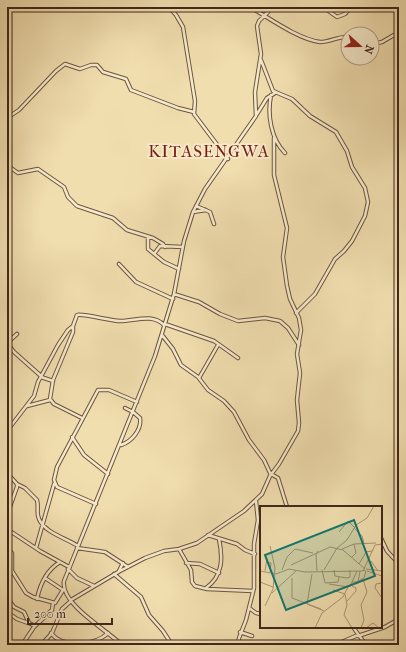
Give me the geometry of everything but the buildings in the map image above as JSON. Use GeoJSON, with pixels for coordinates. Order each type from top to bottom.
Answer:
{"type":"FeatureCollection","features":[{"type":"Feature","properties":{"kind":"street"},"geometry":{"type":"LineString","coordinates":[[169,7],[183,27],[195,101],[194,112]]}},
{"type":"Feature","properties":{"kind":"street"},"geometry":{"type":"LineString","coordinates":[[250,7],[314,40],[326,42],[340,39]]}},
{"type":"Feature","properties":{"kind":"street"},"geometry":{"type":"LineString","coordinates":[[257,114],[255,92],[261,60],[257,26],[259,21],[273,7]]}},
{"type":"Feature","properties":{"kind":"street"},"geometry":{"type":"LineString","coordinates":[[324,7],[337,17],[345,14],[351,7]]}},
{"type":"Feature","properties":{"kind":"street"},"geometry":{"type":"LineString","coordinates":[[380,42],[394,35],[399,37]]}},
{"type":"Feature","properties":{"kind":"street"},"geometry":{"type":"LineString","coordinates":[[261,60],[276,93],[295,101],[310,116],[336,132],[347,151],[352,167],[365,188],[368,202],[365,216],[356,230],[352,241],[344,251],[336,257],[315,294],[296,312]]}},
{"type":"Feature","properties":{"kind":"street"},"geometry":{"type":"LineString","coordinates":[[7,118],[19,110],[56,71],[66,64],[80,69],[91,65],[97,65],[102,72],[126,79],[131,90],[178,108],[194,112],[228,159]]}},
{"type":"Feature","properties":{"kind":"street"},"geometry":{"type":"LineString","coordinates":[[22,645],[35,626],[52,610],[53,603],[57,601],[63,590],[69,568],[120,445],[162,335],[173,299],[183,247],[193,212],[205,189],[228,159],[257,114],[271,96],[276,93]]}},
{"type":"Feature","properties":{"kind":"street"},"geometry":{"type":"LineString","coordinates":[[41,645],[51,633],[59,613],[64,606],[71,601],[119,571],[164,550],[179,549],[197,543],[256,501],[264,490],[271,475],[279,464],[299,428],[297,400],[300,378],[297,354],[301,330],[288,292],[283,257],[287,230],[274,176],[274,138],[270,118],[271,96]]}},
{"type":"Feature","properties":{"kind":"street"},"geometry":{"type":"LineString","coordinates":[[274,138],[286,153]]}},
{"type":"Feature","properties":{"kind":"street"},"geometry":{"type":"LineString","coordinates":[[7,161],[10,168],[18,173],[38,169],[64,187],[68,197],[79,207],[113,218],[127,230],[148,237],[163,244],[165,247]]}},
{"type":"Feature","properties":{"kind":"street"},"geometry":{"type":"LineString","coordinates":[[196,206],[212,214],[214,224]]}},
{"type":"Feature","properties":{"kind":"street"},"geometry":{"type":"LineString","coordinates":[[193,212],[206,210]]}},
{"type":"Feature","properties":{"kind":"street"},"geometry":{"type":"LineString","coordinates":[[148,237],[147,247],[164,262],[179,268]]}},
{"type":"Feature","properties":{"kind":"street"},"geometry":{"type":"LineString","coordinates":[[154,254],[160,246],[183,247]]}},
{"type":"Feature","properties":{"kind":"street"},"geometry":{"type":"LineString","coordinates":[[119,264],[136,282],[173,299]]}},
{"type":"Feature","properties":{"kind":"street"},"geometry":{"type":"LineString","coordinates":[[174,294],[202,303],[220,314],[238,321],[265,318],[280,321],[288,328],[299,345]]}},
{"type":"Feature","properties":{"kind":"street"},"geometry":{"type":"LineString","coordinates":[[50,400],[53,381],[73,332],[76,316],[80,314],[101,319],[120,321],[155,319],[165,325],[214,341],[238,358]]}},
{"type":"Feature","properties":{"kind":"street"},"geometry":{"type":"LineString","coordinates":[[7,431],[36,393],[41,376],[58,345],[68,330],[73,326]]}},
{"type":"Feature","properties":{"kind":"street"},"geometry":{"type":"LineString","coordinates":[[17,334],[7,343],[41,376],[53,381]]}},
{"type":"Feature","properties":{"kind":"street"},"geometry":{"type":"LineString","coordinates":[[162,335],[173,349],[179,363],[199,378],[208,390],[224,400],[236,414],[249,440],[264,460],[271,475],[278,478],[287,506]]}},
{"type":"Feature","properties":{"kind":"street"},"geometry":{"type":"LineString","coordinates":[[199,378],[218,344]]}},
{"type":"Feature","properties":{"kind":"street"},"geometry":{"type":"LineString","coordinates":[[7,350],[12,349]]}},
{"type":"Feature","properties":{"kind":"street"},"geometry":{"type":"LineString","coordinates":[[36,548],[57,467],[95,395],[100,389],[110,390],[137,402]]}},
{"type":"Feature","properties":{"kind":"street"},"geometry":{"type":"LineString","coordinates":[[27,406],[50,400]]}},
{"type":"Feature","properties":{"kind":"street"},"geometry":{"type":"LineString","coordinates":[[50,400],[54,404],[82,418]]}},
{"type":"Feature","properties":{"kind":"street"},"geometry":{"type":"LineString","coordinates":[[120,445],[132,440],[140,426],[140,418],[133,412],[124,408]]}},
{"type":"Feature","properties":{"kind":"street"},"geometry":{"type":"LineString","coordinates":[[72,437],[84,455],[108,474]]}},
{"type":"Feature","properties":{"kind":"street"},"geometry":{"type":"LineString","coordinates":[[7,473],[17,484],[25,488],[37,500],[38,518],[43,525],[52,532],[78,547],[105,552],[128,567]]}},
{"type":"Feature","properties":{"kind":"street"},"geometry":{"type":"LineString","coordinates":[[54,483],[59,488],[96,504]]}},
{"type":"Feature","properties":{"kind":"street"},"geometry":{"type":"LineString","coordinates":[[7,515],[17,484]]}},
{"type":"Feature","properties":{"kind":"street"},"geometry":{"type":"LineString","coordinates":[[238,645],[240,632],[253,591],[255,537],[258,520],[256,501]]}},
{"type":"Feature","properties":{"kind":"street"},"geometry":{"type":"LineString","coordinates":[[7,529],[69,568],[77,578],[95,586]]}},
{"type":"Feature","properties":{"kind":"street"},"geometry":{"type":"LineString","coordinates":[[208,536],[236,544],[255,554]]}},
{"type":"Feature","properties":{"kind":"street"},"geometry":{"type":"LineString","coordinates":[[205,588],[213,582],[219,573],[221,556],[218,539]]}},
{"type":"Feature","properties":{"kind":"street"},"geometry":{"type":"LineString","coordinates":[[382,540],[387,551],[399,564]]}},
{"type":"Feature","properties":{"kind":"street"},"geometry":{"type":"LineString","coordinates":[[7,548],[12,553],[11,569],[26,593],[53,603]]}},
{"type":"Feature","properties":{"kind":"street"},"geometry":{"type":"LineString","coordinates":[[179,549],[192,573],[193,584],[205,588],[253,591]]}},
{"type":"Feature","properties":{"kind":"street"},"geometry":{"type":"LineString","coordinates":[[38,598],[45,578],[51,569],[60,562]]}},
{"type":"Feature","properties":{"kind":"street"},"geometry":{"type":"LineString","coordinates":[[119,571],[123,563]]}},
{"type":"Feature","properties":{"kind":"street"},"geometry":{"type":"LineString","coordinates":[[186,563],[200,564],[219,573]]}},
{"type":"Feature","properties":{"kind":"street"},"geometry":{"type":"LineString","coordinates":[[7,568],[11,569]]}},
{"type":"Feature","properties":{"kind":"street"},"geometry":{"type":"LineString","coordinates":[[114,574],[141,597],[149,615],[163,631],[172,645]]}},
{"type":"Feature","properties":{"kind":"street"},"geometry":{"type":"LineString","coordinates":[[45,578],[63,590],[71,601],[90,620],[121,644]]}},
{"type":"Feature","properties":{"kind":"street"},"geometry":{"type":"LineString","coordinates":[[7,598],[14,607],[24,612],[29,623]]}},
{"type":"Feature","properties":{"kind":"street"},"geometry":{"type":"LineString","coordinates":[[249,607],[256,613],[260,614]]}},
{"type":"Feature","properties":{"kind":"street"},"geometry":{"type":"LineString","coordinates":[[7,612],[17,619],[35,626]]}},
{"type":"Feature","properties":{"kind":"street"},"geometry":{"type":"LineString","coordinates":[[382,628],[399,619]]}},
{"type":"Feature","properties":{"kind":"street"},"geometry":{"type":"LineString","coordinates":[[354,628],[366,645]]}},
{"type":"Feature","properties":{"kind":"street"},"geometry":{"type":"LineString","coordinates":[[335,645],[358,635],[382,628]]}},
{"type":"Feature","properties":{"kind":"street"},"geometry":{"type":"LineString","coordinates":[[240,632],[252,636]]}},
{"type":"Feature","properties":{"kind":"street"},"geometry":{"type":"LineString","coordinates":[[51,633],[58,639],[74,644],[96,641],[108,633]]}},
{"type":"Feature","properties":{"kind":"district","name":"KITASENGWA"},"geometry":{"type":"Point","coordinates":[209,151]}}]}
